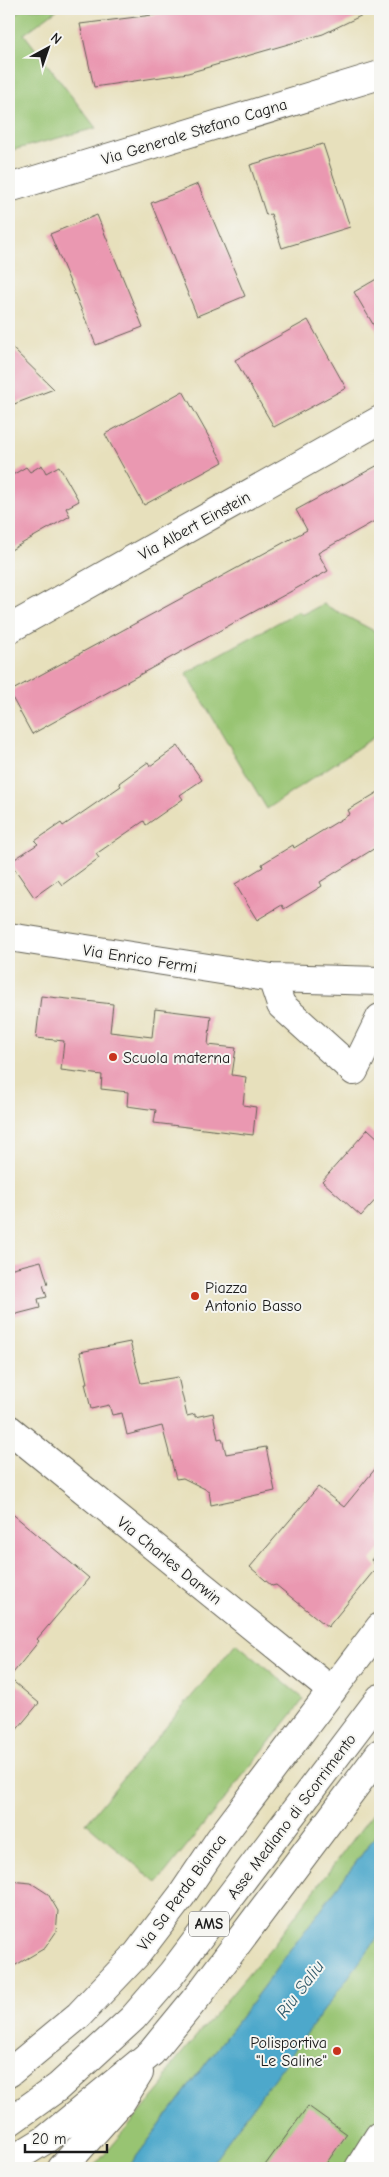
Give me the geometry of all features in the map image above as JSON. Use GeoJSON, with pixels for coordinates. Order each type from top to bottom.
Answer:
{"type":"FeatureCollection","features":[{"type":"Feature","properties":{"kind":"main road","name":"Via Generale Stefano Cagna"},"geometry":{"type":"LineString","coordinates":[[9,188],[380,75]]}},
{"type":"Feature","properties":{"kind":"main road","name":"Via Albert Einstein"},"geometry":{"type":"LineString","coordinates":[[9,629],[380,420]]}},
{"type":"Feature","properties":{"kind":"main road","name":"Via Enrico Fermi"},"geometry":{"type":"LineString","coordinates":[[9,937],[272,978],[380,981]]}},
{"type":"Feature","properties":{"kind":"main road"},"geometry":{"type":"LineString","coordinates":[[272,978],[282,1004],[354,1071],[380,1018]]}},
{"type":"Feature","properties":{"kind":"main road","name":"Via Charles Darwin"},"geometry":{"type":"LineString","coordinates":[[9,1429],[332,1691]]}},
{"type":"Feature","properties":{"kind":"main road","name":"Via Sa Perda Bianca"},"geometry":{"type":"LineString","coordinates":[[9,2073],[79,2015],[137,1954],[182,1895],[219,1840],[380,1627]]}},
{"type":"Feature","properties":{"kind":"main road","name":"Asse Mediano di Scorrimento"},"geometry":{"type":"LineString","coordinates":[[9,2122],[58,2087],[133,2018],[172,1973],[380,1698]]}},
{"type":"Feature","properties":{"kind":"main road","name":"Asse Mediano di Scorrimento"},"geometry":{"type":"LineString","coordinates":[[9,2162],[45,2140],[151,2053],[201,1992],[380,1752]]}},
{"type":"Feature","properties":{"kind":"main road"},"geometry":{"type":"LineString","coordinates":[[62,2168],[121,2102],[151,2053]]}},
{"type":"Feature","properties":{"kind":"main road"},"geometry":{"type":"LineString","coordinates":[[359,2168],[379,2136]]}},
{"type":"Feature","properties":{"kind":"green space"},"geometry":{"type":"Polygon","coordinates":[[[23,9],[58,9],[24,34],[96,128],[9,151],[9,19],[23,9]]]}},
{"type":"Feature","properties":{"kind":"green space"},"geometry":{"type":"Polygon","coordinates":[[[323,604],[380,634],[380,731],[376,733],[377,735],[267,809],[186,673],[299,611],[302,615],[323,604]]]}},
{"type":"Feature","properties":{"kind":"green space"},"geometry":{"type":"Polygon","coordinates":[[[236,1643],[304,1699],[157,1883],[86,1823],[236,1643]]]}},
{"type":"Feature","properties":{"kind":"green space"},"geometry":{"type":"Polygon","coordinates":[[[380,1804],[380,1830],[128,2168],[91,2168],[162,2087],[172,2065],[273,1945],[380,1804]]]}},
{"type":"Feature","properties":{"kind":"green space"},"geometry":{"type":"Polygon","coordinates":[[[380,1848],[380,2168],[141,2168],[380,1848]]]}},
{"type":"Feature","properties":{"kind":"water","name":"Riu Saliu"},"geometry":{"type":"Polygon","coordinates":[[[380,1830],[380,1934],[208,2168],[128,2168],[380,1830]]]}},
{"type":"Feature","properties":{"kind":"building"},"geometry":{"type":"Polygon","coordinates":[[[201,9],[375,9],[323,34],[188,73],[94,87],[80,24],[201,9]]]}},
{"type":"Feature","properties":{"kind":"building"},"geometry":{"type":"Polygon","coordinates":[[[323,144],[350,227],[282,248],[271,214],[266,215],[250,165],[323,144]]]}},
{"type":"Feature","properties":{"kind":"building"},"geometry":{"type":"Polygon","coordinates":[[[198,184],[245,296],[197,316],[151,203],[198,184]]]}},
{"type":"Feature","properties":{"kind":"building"},"geometry":{"type":"Polygon","coordinates":[[[97,215],[143,327],[96,345],[50,234],[97,215]]]}},
{"type":"Feature","properties":{"kind":"building"},"geometry":{"type":"Polygon","coordinates":[[[380,277],[380,336],[354,292],[380,277]]]}},
{"type":"Feature","properties":{"kind":"building"},"geometry":{"type":"Polygon","coordinates":[[[308,320],[346,388],[274,427],[235,360],[308,320]]]}},
{"type":"Feature","properties":{"kind":"building"},"geometry":{"type":"Polygon","coordinates":[[[9,345],[54,389],[9,406],[9,345]]]}},
{"type":"Feature","properties":{"kind":"building"},"geometry":{"type":"Polygon","coordinates":[[[183,391],[223,462],[144,505],[105,434],[183,391]]]}},
{"type":"Feature","properties":{"kind":"building"},"geometry":{"type":"Polygon","coordinates":[[[380,464],[380,518],[318,553],[328,571],[32,734],[9,692],[307,530],[296,510],[380,464]]]}},
{"type":"Feature","properties":{"kind":"building"},"geometry":{"type":"Polygon","coordinates":[[[42,465],[46,473],[59,466],[79,501],[66,508],[70,516],[9,551],[9,477],[26,467],[30,472],[42,465]]]}},
{"type":"Feature","properties":{"kind":"building"},"geometry":{"type":"Polygon","coordinates":[[[178,746],[202,780],[180,795],[183,799],[146,825],[144,821],[96,854],[99,858],[62,885],[58,880],[34,897],[10,862],[38,844],[35,841],[61,823],[63,826],[121,786],[119,783],[148,762],[150,766],[178,746]]]}},
{"type":"Feature","properties":{"kind":"building"},"geometry":{"type":"Polygon","coordinates":[[[380,791],[380,845],[320,882],[322,886],[284,909],[282,905],[257,920],[235,884],[263,867],[262,864],[293,845],[294,848],[350,814],[348,810],[380,791]]]}},
{"type":"Feature","properties":{"kind":"building","name":"Scuola materna"},"geometry":{"type":"Polygon","coordinates":[[[41,996],[113,1004],[110,1032],[152,1037],[155,1009],[211,1016],[208,1045],[236,1048],[232,1075],[246,1077],[243,1105],[256,1107],[253,1135],[154,1123],[156,1110],[127,1106],[128,1092],[101,1089],[102,1075],[61,1070],[64,1041],[36,1038],[41,996]]]}},
{"type":"Feature","properties":{"kind":"building"},"geometry":{"type":"Polygon","coordinates":[[[368,1129],[380,1140],[380,1195],[361,1216],[322,1181],[368,1129]]]}},
{"type":"Feature","properties":{"kind":"building"},"geometry":{"type":"Polygon","coordinates":[[[41,1261],[48,1284],[43,1285],[47,1297],[38,1299],[40,1308],[9,1316],[9,1269],[41,1261]]]}},
{"type":"Feature","properties":{"kind":"building"},"geometry":{"type":"Polygon","coordinates":[[[130,1342],[141,1383],[178,1377],[187,1416],[195,1414],[195,1417],[213,1413],[218,1439],[222,1438],[226,1454],[266,1447],[275,1491],[211,1505],[209,1491],[183,1478],[176,1479],[162,1426],[127,1435],[122,1413],[112,1415],[109,1405],[91,1409],[80,1352],[130,1342]]]}},
{"type":"Feature","properties":{"kind":"building"},"geometry":{"type":"Polygon","coordinates":[[[380,1463],[380,1549],[371,1560],[377,1567],[328,1627],[276,1585],[272,1586],[250,1567],[318,1487],[344,1507],[380,1463]]]}},
{"type":"Feature","properties":{"kind":"building"},"geometry":{"type":"Polygon","coordinates":[[[9,1511],[89,1578],[37,1639],[39,1641],[9,1678],[9,1511]]]}},
{"type":"Feature","properties":{"kind":"building"},"geometry":{"type":"Polygon","coordinates":[[[9,1678],[39,1703],[9,1739],[9,1678]]]}},
{"type":"Feature","properties":{"kind":"building"},"geometry":{"type":"Polygon","coordinates":[[[9,1881],[31,1883],[48,1894],[58,1911],[56,1932],[45,1948],[9,1969],[9,1881]]]}},
{"type":"Feature","properties":{"kind":"building"},"geometry":{"type":"Polygon","coordinates":[[[308,2106],[347,2134],[323,2168],[263,2168],[308,2106]]]}},
{"type":"Feature","properties":{"kind":"place","name":"Scuola materna"},"geometry":{"type":"Point","coordinates":[113,1057]}},
{"type":"Feature","properties":{"kind":"place","name":"Piazza Antonio Basso"},"geometry":{"type":"Point","coordinates":[195,1296]}},
{"type":"Feature","properties":{"kind":"place","name":"Polisportiva \"Le Saline\""},"geometry":{"type":"Point","coordinates":[337,2051]}}]}
